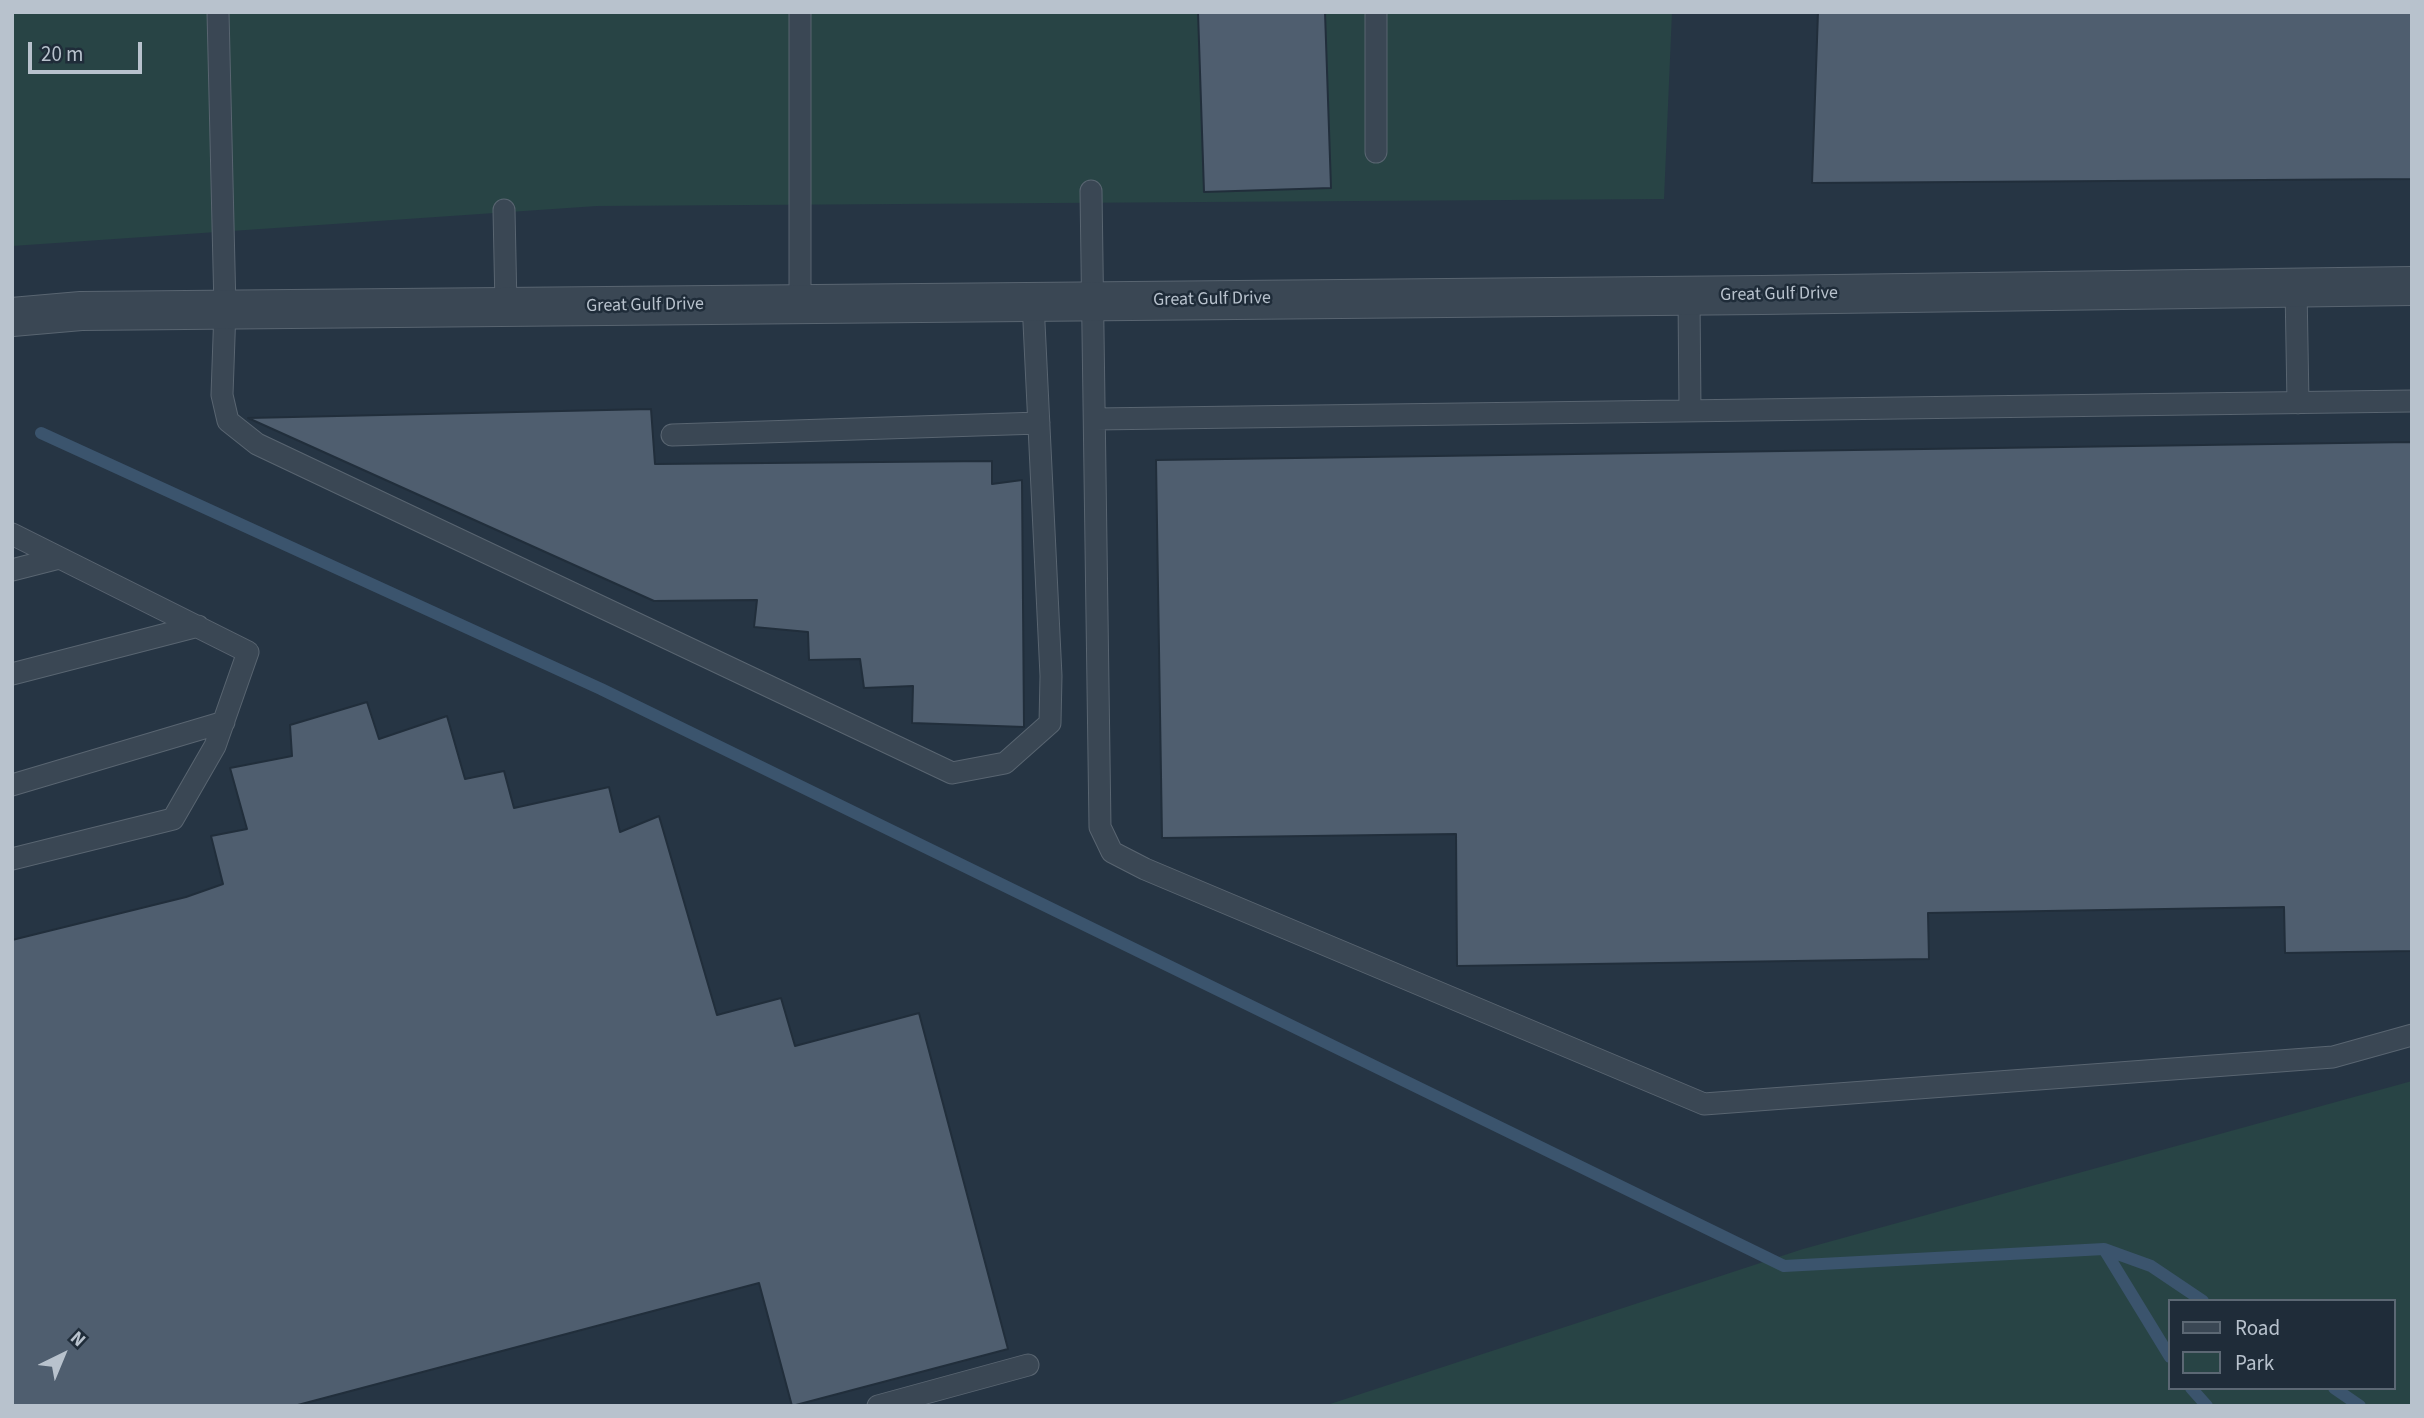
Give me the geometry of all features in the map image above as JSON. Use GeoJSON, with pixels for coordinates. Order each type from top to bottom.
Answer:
{"type":"FeatureCollection","features":[{"type":"Feature","properties":{"kind":"street","name":"Great Gulf Drive"},"geometry":{"type":"LineString","coordinates":[[12,317],[81,311],[225,309],[1689,296],[2412,286]]}},
{"type":"Feature","properties":{"kind":"lane"},"geometry":{"type":"LineString","coordinates":[[218,12],[225,309],[222,395],[228,421],[257,444],[952,773],[1005,763],[1050,723],[1051,676],[1033,302]]}},
{"type":"Feature","properties":{"kind":"lane"},"geometry":{"type":"LineString","coordinates":[[800,12],[800,304]]}},
{"type":"Feature","properties":{"kind":"lane"},"geometry":{"type":"LineString","coordinates":[[1376,12],[1376,152]]}},
{"type":"Feature","properties":{"kind":"lane"},"geometry":{"type":"LineString","coordinates":[[1091,191],[1100,827],[1112,852],[1144,869],[1704,1104],[2333,1057],[2412,1035]]}},
{"type":"Feature","properties":{"kind":"lane"},"geometry":{"type":"LineString","coordinates":[[503,210],[506,307]]}},
{"type":"Feature","properties":{"kind":"lane"},"geometry":{"type":"LineString","coordinates":[[2296,287],[2298,403]]}},
{"type":"Feature","properties":{"kind":"lane"},"geometry":{"type":"LineString","coordinates":[[1689,296],[1690,411]]}},
{"type":"Feature","properties":{"kind":"lane"},"geometry":{"type":"LineString","coordinates":[[1095,419],[2412,401]]}},
{"type":"Feature","properties":{"kind":"lane"},"geometry":{"type":"LineString","coordinates":[[672,435],[1039,423]]}},
{"type":"Feature","properties":{"kind":"lane"},"geometry":{"type":"LineString","coordinates":[[12,534],[248,652],[215,746],[173,819],[12,859]]}},
{"type":"Feature","properties":{"kind":"lane"},"geometry":{"type":"LineString","coordinates":[[12,570],[59,558]]}},
{"type":"Feature","properties":{"kind":"lane"},"geometry":{"type":"LineString","coordinates":[[12,674],[198,626]]}},
{"type":"Feature","properties":{"kind":"lane"},"geometry":{"type":"LineString","coordinates":[[12,785],[224,722]]}},
{"type":"Feature","properties":{"kind":"lane"},"geometry":{"type":"LineString","coordinates":[[878,1406],[1028,1365]]}},
{"type":"Feature","properties":{"kind":"green space"},"geometry":{"type":"Polygon","coordinates":[[[12,12],[1672,12],[1664,199],[597,206],[12,246],[12,12]]]}},
{"type":"Feature","properties":{"kind":"green space"},"geometry":{"type":"Polygon","coordinates":[[[2412,1081],[2412,1406],[1324,1406],[1803,1249],[2412,1081]]]}},
{"type":"Feature","properties":{"kind":"building"},"geometry":{"type":"Polygon","coordinates":[[[1198,12],[1325,12],[1331,188],[1204,192],[1198,12]]]}},
{"type":"Feature","properties":{"kind":"building"},"geometry":{"type":"Polygon","coordinates":[[[1818,12],[2412,12],[2412,179],[1812,183],[1818,12]]]}},
{"type":"Feature","properties":{"kind":"building"},"geometry":{"type":"Polygon","coordinates":[[[651,409],[655,464],[992,461],[992,484],[1022,480],[1024,727],[912,723],[913,686],[864,688],[860,659],[809,660],[808,632],[754,627],[757,600],[654,601],[248,418],[651,409]]]}},
{"type":"Feature","properties":{"kind":"building"},"geometry":{"type":"Polygon","coordinates":[[[2412,442],[2412,951],[2285,953],[2284,907],[1928,913],[1929,959],[1457,966],[1456,834],[1162,838],[1156,460],[2412,442]]]}},
{"type":"Feature","properties":{"kind":"building"},"geometry":{"type":"Polygon","coordinates":[[[367,702],[379,739],[447,716],[465,779],[504,771],[514,808],[609,787],[620,832],[659,816],[717,1015],[781,998],[795,1046],[919,1013],[1008,1349],[792,1406],[759,1283],[294,1406],[12,1406],[12,940],[186,897],[223,884],[211,836],[247,829],[230,768],[292,756],[290,725],[367,702]]]}},
{"type":"Feature","properties":{"kind":"waterway"},"geometry":{"type":"LineString","coordinates":[[41,433],[601,689],[1784,1266],[2104,1249],[2151,1266],[2200,1299]]}},
{"type":"Feature","properties":{"kind":"waterway"},"geometry":{"type":"LineString","coordinates":[[2104,1249],[2168,1354]]}},
{"type":"Feature","properties":{"kind":"waterway"},"geometry":{"type":"LineString","coordinates":[[2193,1390],[2207,1406]]}},
{"type":"Feature","properties":{"kind":"waterway"},"geometry":{"type":"LineString","coordinates":[[2337,1390],[2360,1406]]}}]}
